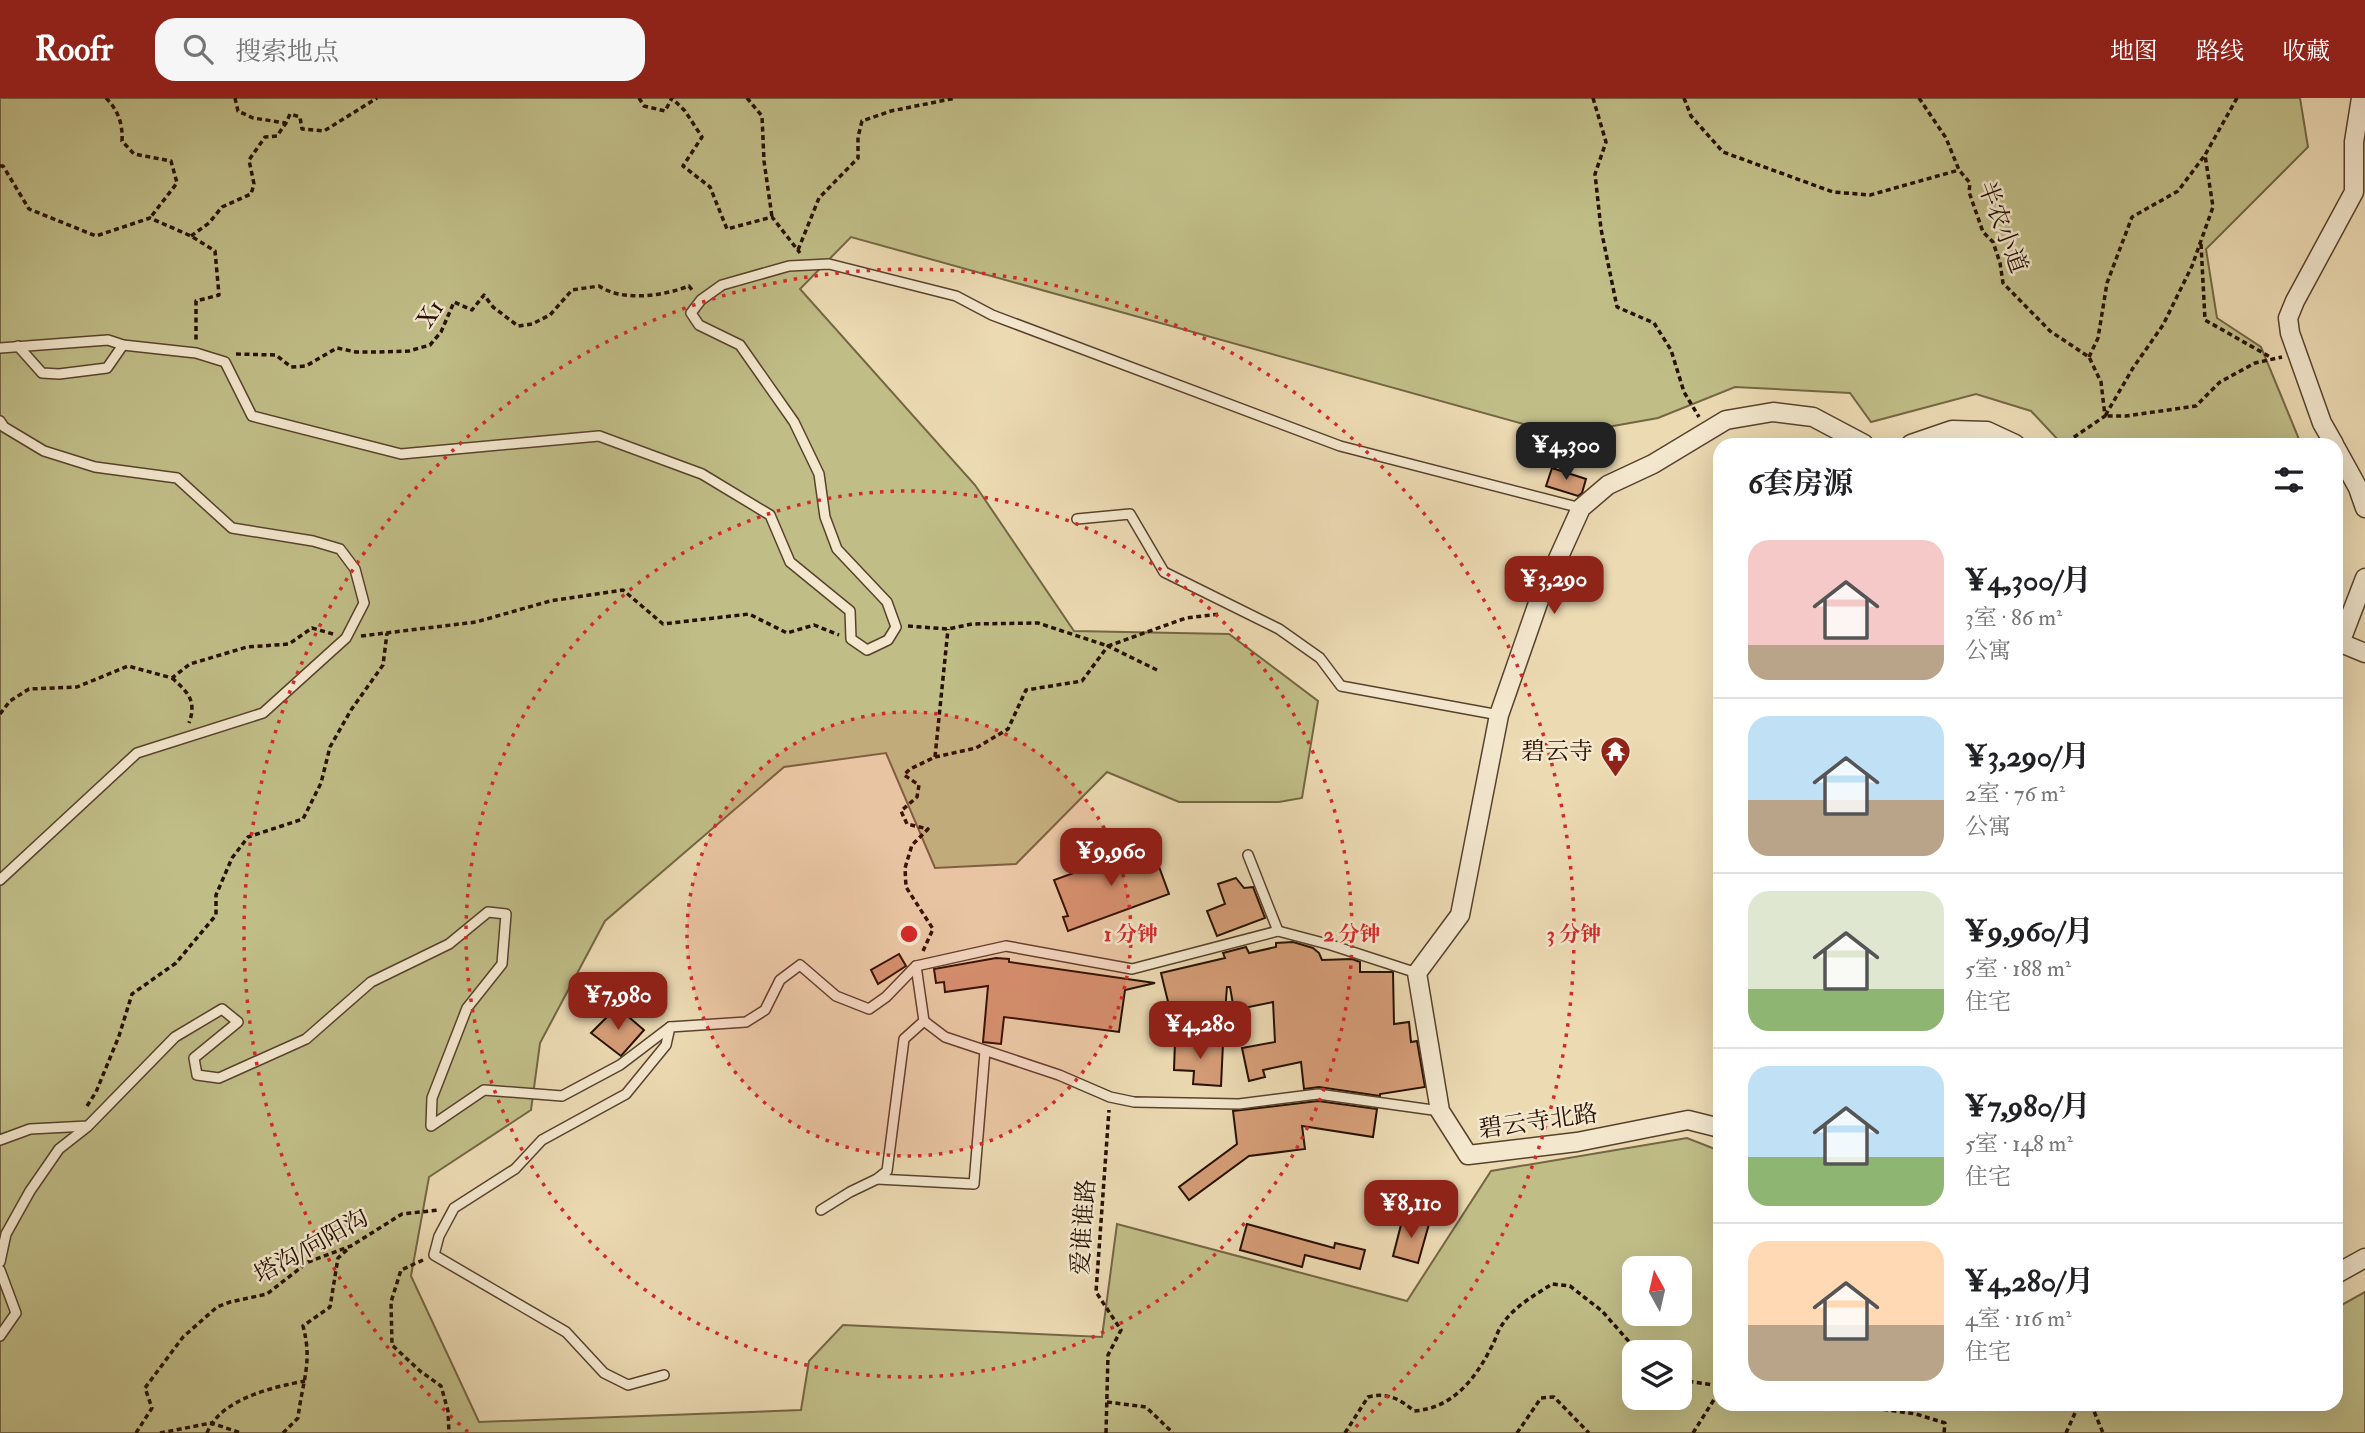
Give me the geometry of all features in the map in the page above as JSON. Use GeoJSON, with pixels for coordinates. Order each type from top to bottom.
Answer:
{"type":"FeatureCollection","features":[{"type":"Feature","properties":{"kind":"street"},"geometry":{"type":"LineString","coordinates":[[2330,438],[2322,423],[2290,333],[2288,318],[2354,192],[2354,142],[2361,98]]}},
{"type":"Feature","properties":{"kind":"street"},"geometry":{"type":"LineString","coordinates":[[1417,973],[1460,915],[1499,715],[1538,603],[1581,508],[1608,485],[1653,464],[1726,420],[1773,412],[1813,417],[1853,438]]}},
{"type":"Feature","properties":{"kind":"street"},"geometry":{"type":"LineString","coordinates":[[1929,438],[1952,430],[1987,431],[2002,438]]}},
{"type":"Feature","properties":{"kind":"street"},"geometry":{"type":"LineString","coordinates":[[2343,461],[2365,508]]}},
{"type":"Feature","properties":{"kind":"street"},"geometry":{"type":"LineString","coordinates":[[2343,630],[2365,578]]}},
{"type":"Feature","properties":{"kind":"street"},"geometry":{"type":"LineString","coordinates":[[2343,644],[2365,653]]}},
{"type":"Feature","properties":{"kind":"street","name":"碧云寺北路"},"geometry":{"type":"LineString","coordinates":[[1417,973],[1440,1111],[1468,1155],[1577,1142],[1688,1120],[1713,1126]]}},
{"type":"Feature","properties":{"kind":"street"},"geometry":{"type":"LineString","coordinates":[[2343,1270],[2365,1258]]}},
{"type":"Feature","properties":{"kind":"lane"},"geometry":{"type":"LineString","coordinates":[[0,348],[108,340],[123,345],[196,353],[225,362],[252,416],[401,454],[599,436],[702,474],[770,515],[790,562],[850,611],[851,639],[867,649],[888,640],[896,627],[887,602],[838,549],[825,517],[819,474],[794,422],[740,345],[699,326],[691,313],[701,300],[722,285],[789,266],[829,264],[956,296],[992,315],[1340,446],[1581,508]]}},
{"type":"Feature","properties":{"kind":"lane"},"geometry":{"type":"LineString","coordinates":[[18,346],[42,373],[59,374],[107,368],[123,345]]}},
{"type":"Feature","properties":{"kind":"lane"},"geometry":{"type":"LineString","coordinates":[[0,421],[4,427],[44,451],[95,467],[177,478],[232,527],[313,541],[340,549],[355,569],[364,603],[346,638],[263,713],[137,753],[0,880]]}},
{"type":"Feature","properties":{"kind":"lane"},"geometry":{"type":"LineString","coordinates":[[1077,519],[1130,514],[1164,572],[1279,629],[1320,658],[1341,686],[1499,715]]}},
{"type":"Feature","properties":{"kind":"lane"},"geometry":{"type":"LineString","coordinates":[[1248,855],[1278,931]]}},
{"type":"Feature","properties":{"kind":"lane"},"geometry":{"type":"LineString","coordinates":[[0,1262],[6,1234],[30,1191],[59,1149],[88,1126],[175,1037],[222,1009],[238,1022],[194,1058],[197,1075],[219,1078],[306,1039],[371,982],[449,944],[488,912],[506,914],[502,964],[467,1008],[432,1098],[431,1126],[484,1090],[562,1096],[620,1065],[670,1027],[747,1022],[765,1010],[780,980],[800,965],[836,996],[869,1009],[886,997],[916,966],[1006,946],[1132,969],[1278,931],[1417,973]]}},
{"type":"Feature","properties":{"kind":"lane"},"geometry":{"type":"LineString","coordinates":[[916,966],[925,1021],[945,1037],[1059,1075],[1110,1097],[1134,1102],[1239,1104],[1318,1094],[1440,1111]]}},
{"type":"Feature","properties":{"kind":"lane"},"geometry":{"type":"LineString","coordinates":[[821,1210],[887,1171],[904,1039],[925,1021]]}},
{"type":"Feature","properties":{"kind":"lane"},"geometry":{"type":"LineString","coordinates":[[664,1375],[628,1385],[604,1373],[566,1332],[434,1255],[439,1236],[454,1208],[515,1170],[542,1140],[626,1094],[666,1045],[670,1027]]}},
{"type":"Feature","properties":{"kind":"lane"},"geometry":{"type":"LineString","coordinates":[[877,1179],[974,1184],[985,1051]]}},
{"type":"Feature","properties":{"kind":"lane"},"geometry":{"type":"LineString","coordinates":[[0,1140],[30,1129],[88,1126]]}},
{"type":"Feature","properties":{"kind":"lane"},"geometry":{"type":"LineString","coordinates":[[0,1270],[16,1313],[0,1336]]}},
{"type":"Feature","properties":{"kind":"path"},"geometry":{"type":"LineString","coordinates":[[0,166],[3,166],[29,209],[96,236],[150,218],[177,183],[171,161],[134,154],[122,141],[123,128],[114,106],[106,98]]}},
{"type":"Feature","properties":{"kind":"path"},"geometry":{"type":"LineString","coordinates":[[235,98],[238,111],[253,118],[286,123]]}},
{"type":"Feature","properties":{"kind":"path"},"geometry":{"type":"LineString","coordinates":[[191,236],[209,223],[222,207],[251,194],[254,184],[249,160],[265,137],[277,135],[290,114],[300,117],[302,129],[324,131],[377,98]]}},
{"type":"Feature","properties":{"kind":"path"},"geometry":{"type":"LineString","coordinates":[[639,98],[644,106],[665,110],[672,98],[685,111],[702,137],[683,166],[710,187],[727,229],[772,217]]}},
{"type":"Feature","properties":{"kind":"path"},"geometry":{"type":"LineString","coordinates":[[747,98],[762,116],[764,161],[772,217],[810,266]]}},
{"type":"Feature","properties":{"kind":"path"},"geometry":{"type":"LineString","coordinates":[[798,250],[819,198],[858,158],[858,136],[862,121],[891,111],[956,98]]}},
{"type":"Feature","properties":{"kind":"path"},"geometry":{"type":"LineString","coordinates":[[1593,98],[1606,142],[1595,174],[1601,229],[1617,307],[1654,323],[1671,350],[1684,392],[1708,431]]}},
{"type":"Feature","properties":{"kind":"path"},"geometry":{"type":"LineString","coordinates":[[1684,98],[1691,116],[1723,152],[1833,192],[1870,195],[1959,170]]}},
{"type":"Feature","properties":{"kind":"path","name":"半农小道"},"geometry":{"type":"LineString","coordinates":[[1919,98],[1945,138],[1959,170],[1970,183],[1969,192],[1983,232],[1993,242],[2003,283],[2050,331],[2089,357]]}},
{"type":"Feature","properties":{"kind":"path"},"geometry":{"type":"LineString","coordinates":[[2105,416],[2101,382],[2089,357],[2098,338],[2107,283],[2132,217],[2178,191],[2205,155],[2237,98]]}},
{"type":"Feature","properties":{"kind":"path"},"geometry":{"type":"LineString","coordinates":[[2073,438],[2105,416],[2133,368],[2163,325],[2192,266],[2213,208],[2205,155]]}},
{"type":"Feature","properties":{"kind":"path"},"geometry":{"type":"LineString","coordinates":[[150,218],[191,236],[215,251],[219,295],[196,301],[196,353]]}},
{"type":"Feature","properties":{"kind":"path"},"geometry":{"type":"LineString","coordinates":[[2200,242],[2205,320],[2274,359]]}},
{"type":"Feature","properties":{"kind":"path","name":"X1"},"geometry":{"type":"LineString","coordinates":[[236,354],[276,355],[292,367],[306,366],[337,348],[356,352],[409,351],[430,345],[441,332],[454,302],[472,310],[484,295],[493,307],[518,326],[532,324],[550,315],[572,290],[599,286],[611,294],[631,295],[669,293],[689,286],[701,300]]}},
{"type":"Feature","properties":{"kind":"path"},"geometry":{"type":"LineString","coordinates":[[2105,416],[2196,407],[2221,382],[2255,363],[2298,354]]}},
{"type":"Feature","properties":{"kind":"path"},"geometry":{"type":"LineString","coordinates":[[172,678],[190,664],[247,647],[289,644],[312,628],[346,638],[387,633],[476,622],[550,601],[623,590],[663,624],[749,614],[787,633],[814,625],[851,639]]}},
{"type":"Feature","properties":{"kind":"path"},"geometry":{"type":"LineString","coordinates":[[916,966],[933,929],[906,887],[905,868],[912,845],[928,829],[907,824],[901,811],[918,797],[919,785],[904,775],[910,769],[935,757],[976,748],[1008,729],[1026,690],[1082,681],[1108,646],[1186,618],[1241,612]]}},
{"type":"Feature","properties":{"kind":"path"},"geometry":{"type":"LineString","coordinates":[[896,627],[914,625],[948,629],[972,624],[1038,623],[1108,646],[1157,670]]}},
{"type":"Feature","properties":{"kind":"path"},"geometry":{"type":"LineString","coordinates":[[935,757],[948,629]]}},
{"type":"Feature","properties":{"kind":"path"},"geometry":{"type":"LineString","coordinates":[[73,1127],[96,1092],[119,1036],[132,994],[176,963],[216,915],[216,895],[232,858],[248,836],[303,819],[321,783],[330,747],[351,710],[383,665],[387,633]]}},
{"type":"Feature","properties":{"kind":"path"},"geometry":{"type":"LineString","coordinates":[[0,714],[10,701],[29,689],[77,687],[128,666],[172,678],[189,694],[192,715],[184,738]]}},
{"type":"Feature","properties":{"kind":"path","name":"爱谁谁路"},"geometry":{"type":"LineString","coordinates":[[1106,1433],[1108,1354],[1121,1330],[1096,1292],[1110,1097]]}},
{"type":"Feature","properties":{"kind":"path","name":"塔沟/向阳沟"},"geometry":{"type":"LineString","coordinates":[[136,1433],[152,1408],[145,1388],[183,1337],[217,1307],[267,1294],[307,1262],[351,1246],[402,1214],[454,1208]]}},
{"type":"Feature","properties":{"kind":"path"},"geometry":{"type":"LineString","coordinates":[[283,1433],[298,1418],[300,1398],[308,1370],[308,1345],[303,1326],[330,1307],[338,1258],[351,1246]]}},
{"type":"Feature","properties":{"kind":"path"},"geometry":{"type":"LineString","coordinates":[[434,1255],[401,1270],[391,1302],[392,1345],[441,1386],[449,1433]]}},
{"type":"Feature","properties":{"kind":"path"},"geometry":{"type":"LineString","coordinates":[[1345,1433],[1368,1397],[1380,1394],[1401,1399],[1414,1411],[1429,1409],[1452,1399],[1475,1375],[1502,1323],[1529,1299],[1552,1284],[1570,1286],[1602,1311],[1628,1340]]}},
{"type":"Feature","properties":{"kind":"path"},"geometry":{"type":"LineString","coordinates":[[207,1433],[211,1423],[230,1407],[265,1388],[305,1381]]}},
{"type":"Feature","properties":{"kind":"path"},"geometry":{"type":"LineString","coordinates":[[1692,1382],[1713,1387]]}},
{"type":"Feature","properties":{"kind":"path"},"geometry":{"type":"LineString","coordinates":[[1517,1433],[1541,1398],[1554,1397],[1589,1433]]}},
{"type":"Feature","properties":{"kind":"path"},"geometry":{"type":"LineString","coordinates":[[1693,1433],[1713,1400]]}},
{"type":"Feature","properties":{"kind":"path"},"geometry":{"type":"LineString","coordinates":[[1107,1402],[1146,1407],[1172,1433]]}},
{"type":"Feature","properties":{"kind":"path"},"geometry":{"type":"LineString","coordinates":[[1895,1411],[1945,1423],[1944,1433]]}},
{"type":"Feature","properties":{"kind":"path"},"geometry":{"type":"LineString","coordinates":[[2066,1433],[2076,1411]]}},
{"type":"Feature","properties":{"kind":"path"},"geometry":{"type":"LineString","coordinates":[[2094,1411],[2103,1433]]}},
{"type":"Feature","properties":{"kind":"path"},"geometry":{"type":"LineString","coordinates":[[160,1433],[211,1423],[241,1433]]}},
{"type":"Feature","properties":{"kind":"shaded area"},"geometry":{"type":"Polygon","coordinates":[[[0,98],[2300,98],[2308,147],[2206,249],[2217,318],[2261,347],[2299,438],[2056,438],[2031,411],[1976,394],[1871,422],[1850,393],[1735,387],[1658,418],[1563,435],[851,237],[800,289],[975,485],[1074,631],[1229,634],[1318,701],[1302,798],[1279,802],[1179,802],[1107,772],[1016,864],[935,868],[886,753],[784,767],[605,921],[540,1043],[531,1110],[429,1177],[411,1276],[479,1422],[801,1410],[809,1361],[843,1325],[1102,1337],[1117,1224],[1407,1301],[1491,1171],[1687,1138],[1713,1148],[1713,1411],[2343,1411],[2343,1304],[2365,1292],[2365,1433],[0,1433],[0,98]]]}},
{"type":"Feature","properties":{"kind":"building"},"geometry":{"type":"Polygon","coordinates":[[[1552,468],[1586,479],[1582,493],[1578,496],[1546,486],[1552,468]]]}},
{"type":"Feature","properties":{"kind":"building"},"geometry":{"type":"Polygon","coordinates":[[[1151,845],[1169,894],[1068,931],[1063,917],[1068,916],[1054,880],[1151,845]]]}},
{"type":"Feature","properties":{"kind":"building"},"geometry":{"type":"Polygon","coordinates":[[[1236,878],[1244,888],[1253,887],[1265,918],[1217,936],[1207,911],[1225,904],[1218,884],[1236,878]]]}},
{"type":"Feature","properties":{"kind":"building"},"geometry":{"type":"Polygon","coordinates":[[[1293,942],[1313,948],[1322,960],[1352,959],[1360,962],[1360,972],[1393,972],[1394,1024],[1409,1022],[1411,1042],[1417,1041],[1425,1087],[1380,1096],[1319,1087],[1304,1089],[1301,1062],[1263,1070],[1265,1077],[1249,1081],[1242,1048],[1275,1042],[1273,1002],[1234,1010],[1230,987],[1227,987],[1225,1012],[1181,1022],[1171,1014],[1161,973],[1225,958],[1223,953],[1246,947],[1249,953],[1276,947],[1276,943],[1293,942]]]}},
{"type":"Feature","properties":{"kind":"building"},"geometry":{"type":"Polygon","coordinates":[[[899,954],[906,966],[878,984],[871,970],[899,954]]]}},
{"type":"Feature","properties":{"kind":"building"},"geometry":{"type":"Polygon","coordinates":[[[996,958],[1155,983],[1125,990],[1119,1032],[1004,1017],[1001,1044],[983,1042],[988,986],[945,992],[944,982],[936,983],[934,969],[996,958]]]}},
{"type":"Feature","properties":{"kind":"building"},"geometry":{"type":"Polygon","coordinates":[[[617,1007],[644,1030],[621,1056],[591,1033],[617,1007]]]}},
{"type":"Feature","properties":{"kind":"building"},"geometry":{"type":"Polygon","coordinates":[[[1175,1041],[1223,1043],[1221,1086],[1193,1084],[1194,1071],[1174,1070],[1175,1041]]]}},
{"type":"Feature","properties":{"kind":"building"},"geometry":{"type":"Polygon","coordinates":[[[1318,1101],[1377,1109],[1373,1137],[1302,1126],[1305,1149],[1249,1156],[1189,1200],[1179,1187],[1237,1144],[1233,1111],[1318,1101]]]}},
{"type":"Feature","properties":{"kind":"building"},"geometry":{"type":"Polygon","coordinates":[[[1403,1217],[1429,1224],[1418,1263],[1393,1256],[1403,1217]]]}},
{"type":"Feature","properties":{"kind":"building"},"geometry":{"type":"Polygon","coordinates":[[[1247,1224],[1334,1248],[1335,1243],[1365,1250],[1360,1269],[1305,1255],[1302,1267],[1240,1250],[1247,1224]]]}},
{"type":"Feature","properties":{"kind":"place","name":"碧云寺"},"geometry":{"type":"Point","coordinates":[1616,778]}}]}
